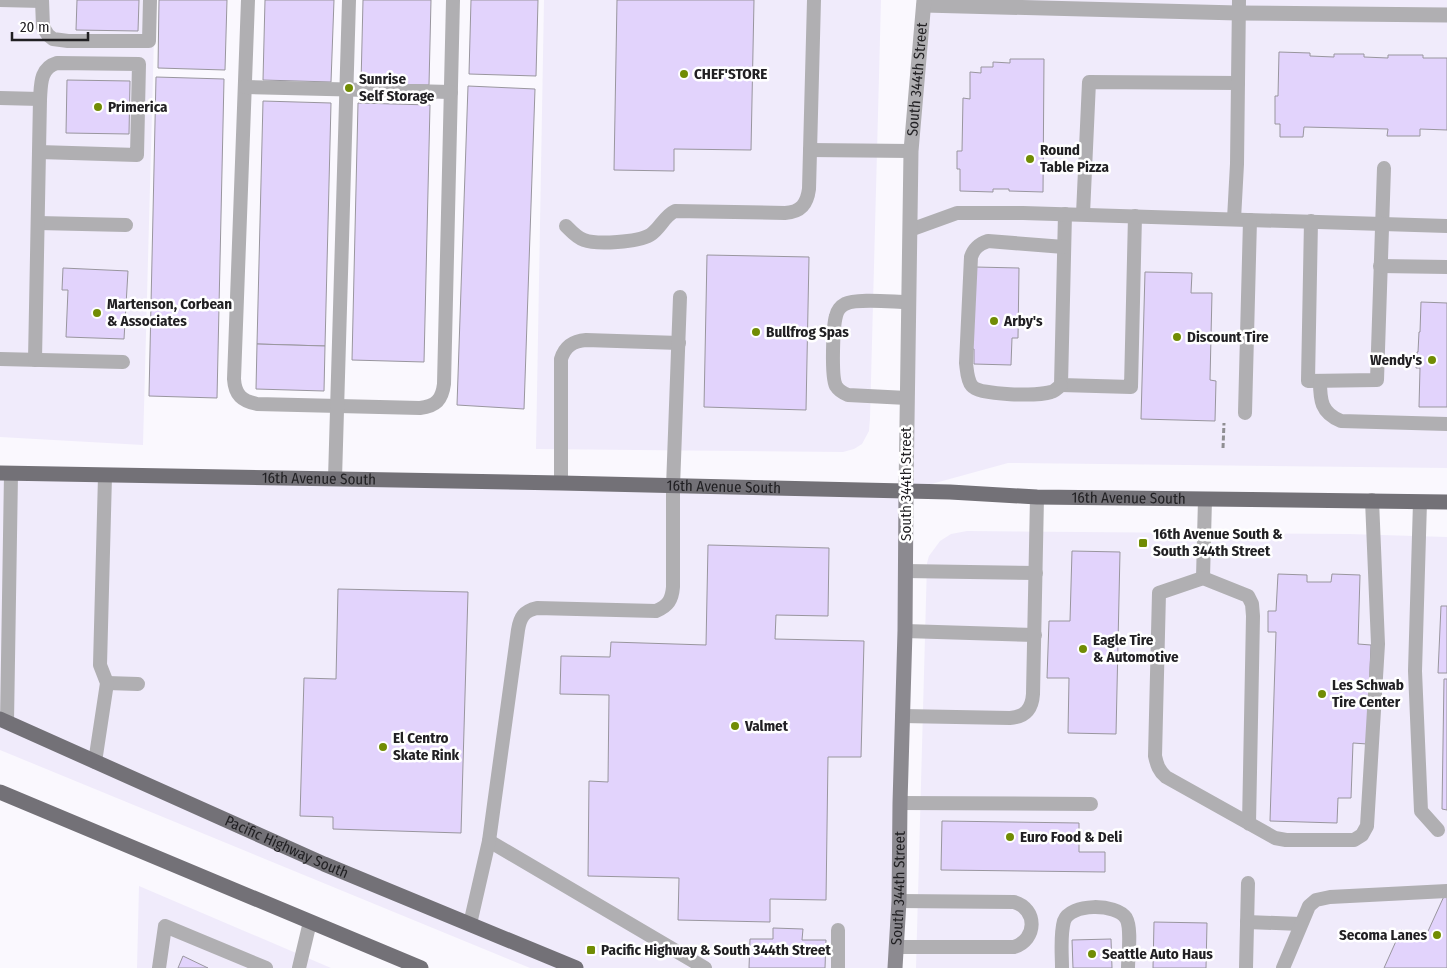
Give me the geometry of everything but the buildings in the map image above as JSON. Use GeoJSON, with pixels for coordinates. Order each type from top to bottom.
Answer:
{"type":"FeatureCollection","features":[{"type":"Feature","properties":{"kind":"main road","name":"16th Avenue South"},"geometry":{"type":"LineString","coordinates":[[6,474],[561,483],[950,492],[1037,497],[1447,502]]}},
{"type":"Feature","properties":{"kind":"main road","name":"Pacific Highway South"},"geometry":{"type":"LineString","coordinates":[[3,721],[324,864],[576,968]]}},
{"type":"Feature","properties":{"kind":"main road"},"geometry":{"type":"LineString","coordinates":[[0,792],[414,967]]}},
{"type":"Feature","properties":{"kind":"street"},"geometry":{"type":"LineString","coordinates":[[924,2],[1238,7],[1447,15]]}},
{"type":"Feature","properties":{"kind":"street","name":"South 344th Street"},"geometry":{"type":"LineString","coordinates":[[895,968],[899,901],[905,631],[911,151],[924,2]]}},
{"type":"Feature","properties":{"kind":"lane"},"geometry":{"type":"LineString","coordinates":[[0,0],[42,0],[43,27],[53,39],[68,41],[149,41],[150,0]]}},
{"type":"Feature","properties":{"kind":"lane"},"geometry":{"type":"LineString","coordinates":[[248,0],[234,386],[243,400],[257,404],[420,408],[434,405],[441,397],[444,384],[453,0]]}},
{"type":"Feature","properties":{"kind":"lane"},"geometry":{"type":"LineString","coordinates":[[335,479],[349,0]]}},
{"type":"Feature","properties":{"kind":"lane"},"geometry":{"type":"LineString","coordinates":[[566,226],[585,241],[622,242],[638,240],[650,235],[668,214],[675,211],[792,212],[803,206],[808,197],[814,0]]}},
{"type":"Feature","properties":{"kind":"lane"},"geometry":{"type":"LineString","coordinates":[[1234,218],[1238,7]]}},
{"type":"Feature","properties":{"kind":"lane"},"geometry":{"type":"LineString","coordinates":[[35,360],[40,99],[43,74],[53,64],[73,62],[139,64],[137,155],[39,152]]}},
{"type":"Feature","properties":{"kind":"lane"},"geometry":{"type":"LineString","coordinates":[[1083,214],[1088,82],[1238,83]]}},
{"type":"Feature","properties":{"kind":"lane"},"geometry":{"type":"LineString","coordinates":[[244,87],[451,92]]}},
{"type":"Feature","properties":{"kind":"lane"},"geometry":{"type":"LineString","coordinates":[[0,98],[40,99]]}},
{"type":"Feature","properties":{"kind":"lane"},"geometry":{"type":"LineString","coordinates":[[810,150],[911,151]]}},
{"type":"Feature","properties":{"kind":"lane"},"geometry":{"type":"LineString","coordinates":[[1311,221],[1308,381],[1377,380],[1384,168]]}},
{"type":"Feature","properties":{"kind":"lane"},"geometry":{"type":"LineString","coordinates":[[910,230],[958,214],[1023,213],[1447,226]]}},
{"type":"Feature","properties":{"kind":"lane"},"geometry":{"type":"LineString","coordinates":[[1064,247],[988,242],[980,244],[973,250],[971,257],[966,363],[969,381],[972,386],[984,392],[1001,394],[1045,393],[1054,391],[1060,385],[1065,214]]}},
{"type":"Feature","properties":{"kind":"lane"},"geometry":{"type":"LineString","coordinates":[[1060,385],[1131,387],[1135,216]]}},
{"type":"Feature","properties":{"kind":"lane"},"geometry":{"type":"LineString","coordinates":[[1245,414],[1250,220]]}},
{"type":"Feature","properties":{"kind":"lane"},"geometry":{"type":"LineString","coordinates":[[38,223],[126,225]]}},
{"type":"Feature","properties":{"kind":"lane"},"geometry":{"type":"LineString","coordinates":[[1380,266],[1447,267]]}},
{"type":"Feature","properties":{"kind":"lane"},"geometry":{"type":"LineString","coordinates":[[470,924],[489,841],[518,630],[522,616],[527,611],[537,608],[650,612],[667,605],[671,600],[673,587],[673,486],[680,297]]}},
{"type":"Feature","properties":{"kind":"lane"},"geometry":{"type":"LineString","coordinates":[[907,398],[848,395],[841,392],[836,386],[834,372],[834,324],[837,312],[843,305],[851,302],[908,302]]}},
{"type":"Feature","properties":{"kind":"lane"},"geometry":{"type":"LineString","coordinates":[[561,483],[561,359],[568,346],[577,341],[586,340],[679,343]]}},
{"type":"Feature","properties":{"kind":"lane"},"geometry":{"type":"LineString","coordinates":[[0,359],[123,362]]}},
{"type":"Feature","properties":{"kind":"lane"},"geometry":{"type":"LineString","coordinates":[[1320,381],[1320,400],[1327,413],[1342,421],[1447,424]]}},
{"type":"Feature","properties":{"kind":"lane"},"geometry":{"type":"LineString","coordinates":[[3,721],[6,474]]}},
{"type":"Feature","properties":{"kind":"lane"},"geometry":{"type":"LineString","coordinates":[[95,762],[107,683],[100,665],[105,476]]}},
{"type":"Feature","properties":{"kind":"lane"},"geometry":{"type":"LineString","coordinates":[[902,716],[1010,718],[1023,715],[1029,710],[1032,703],[1035,635],[1037,497]]}},
{"type":"Feature","properties":{"kind":"lane"},"geometry":{"type":"LineString","coordinates":[[1203,578],[1205,499]]}},
{"type":"Feature","properties":{"kind":"lane"},"geometry":{"type":"LineString","coordinates":[[1249,824],[1254,616],[1252,604],[1248,596],[1203,578],[1159,593],[1156,756],[1157,765],[1162,773],[1166,777],[1249,824],[1275,838],[1354,840],[1362,835],[1367,826],[1378,644],[1372,500]]}},
{"type":"Feature","properties":{"kind":"lane"},"geometry":{"type":"LineString","coordinates":[[1420,502],[1415,671],[1420,811],[1438,830]]}},
{"type":"Feature","properties":{"kind":"lane"},"geometry":{"type":"LineString","coordinates":[[905,571],[1036,573]]}},
{"type":"Feature","properties":{"kind":"lane"},"geometry":{"type":"LineString","coordinates":[[905,631],[1035,635]]}},
{"type":"Feature","properties":{"kind":"lane"},"geometry":{"type":"LineString","coordinates":[[107,683],[138,684]]}},
{"type":"Feature","properties":{"kind":"lane"},"geometry":{"type":"LineString","coordinates":[[900,803],[1092,804]]}},
{"type":"Feature","properties":{"kind":"lane"},"geometry":{"type":"LineString","coordinates":[[489,841],[705,968]]}},
{"type":"Feature","properties":{"kind":"lane"},"geometry":{"type":"LineString","coordinates":[[1246,968],[1248,882]]}},
{"type":"Feature","properties":{"kind":"lane"},"geometry":{"type":"LineString","coordinates":[[1283,968],[1309,906],[1321,898],[1447,891]]}},
{"type":"Feature","properties":{"kind":"lane"},"geometry":{"type":"LineString","coordinates":[[897,947],[1014,947],[1025,942],[1031,928],[1029,912],[1024,906],[1014,902],[899,901]]}},
{"type":"Feature","properties":{"kind":"lane"},"geometry":{"type":"LineString","coordinates":[[1062,968],[1064,921],[1075,910],[1090,908],[1115,910],[1126,918],[1129,932],[1128,968]]}},
{"type":"Feature","properties":{"kind":"lane"},"geometry":{"type":"LineString","coordinates":[[299,968],[310,922]]}},
{"type":"Feature","properties":{"kind":"lane"},"geometry":{"type":"LineString","coordinates":[[1247,922],[1300,924]]}},
{"type":"Feature","properties":{"kind":"lane"},"geometry":{"type":"LineString","coordinates":[[159,968],[165,926],[266,968]]}},
{"type":"Feature","properties":{"kind":"lane"},"geometry":{"type":"LineString","coordinates":[[838,930],[838,968]]}},
{"type":"Feature","properties":{"kind":"path"},"geometry":{"type":"LineString","coordinates":[[1223,448],[1224,423]]}},
{"type":"Feature","properties":{"kind":"shaded area"},"geometry":{"type":"Polygon","coordinates":[[[0,0],[155,0],[143,445],[0,437],[0,0]]]}},
{"type":"Feature","properties":{"kind":"shaded area"},"geometry":{"type":"Polygon","coordinates":[[[544,0],[881,0],[870,418],[869,431],[862,444],[854,449],[843,452],[536,449],[544,0]]]}},
{"type":"Feature","properties":{"kind":"shaded area"},"geometry":{"type":"Polygon","coordinates":[[[924,0],[1447,0],[1447,468],[1008,463],[906,491],[907,302],[917,253],[911,151],[924,0]]]}},
{"type":"Feature","properties":{"kind":"shaded area"},"geometry":{"type":"Polygon","coordinates":[[[0,473],[906,491],[895,968],[530,968],[0,750],[0,473]]]}},
{"type":"Feature","properties":{"kind":"shaded area"},"geometry":{"type":"Polygon","coordinates":[[[967,531],[1349,534],[1447,537],[1447,968],[916,968],[927,563],[929,556],[940,541],[951,534],[967,531]]]}},
{"type":"Feature","properties":{"kind":"shaded area"},"geometry":{"type":"Polygon","coordinates":[[[139,886],[331,968],[137,968],[139,886]]]}},
{"type":"Feature","properties":{"kind":"place","name":"CHEF'STORE"},"geometry":{"type":"Point","coordinates":[684,74]}},
{"type":"Feature","properties":{"kind":"place","name":"Sunrise Self Storage"},"geometry":{"type":"Point","coordinates":[349,88]}},
{"type":"Feature","properties":{"kind":"place","name":"Primerica"},"geometry":{"type":"Point","coordinates":[98,107]}},
{"type":"Feature","properties":{"kind":"place","name":"Round Table Pizza"},"geometry":{"type":"Point","coordinates":[1030,159]}},
{"type":"Feature","properties":{"kind":"place","name":"Martenson, Corbean & Associates"},"geometry":{"type":"Point","coordinates":[97,313]}},
{"type":"Feature","properties":{"kind":"place","name":"Arby's"},"geometry":{"type":"Point","coordinates":[994,321]}},
{"type":"Feature","properties":{"kind":"place","name":"Bullfrog Spas"},"geometry":{"type":"Point","coordinates":[756,332]}},
{"type":"Feature","properties":{"kind":"place","name":"Discount Tire"},"geometry":{"type":"Point","coordinates":[1177,337]}},
{"type":"Feature","properties":{"kind":"place","name":"Wendy's"},"geometry":{"type":"Point","coordinates":[1432,360]}},
{"type":"Feature","properties":{"kind":"place","name":"16th Avenue South & South 344th Street"},"geometry":{"type":"Point","coordinates":[1143,543]}},
{"type":"Feature","properties":{"kind":"place","name":"Eagle Tire & Automotive"},"geometry":{"type":"Point","coordinates":[1083,649]}},
{"type":"Feature","properties":{"kind":"place","name":"Les Schwab Tire Center"},"geometry":{"type":"Point","coordinates":[1322,694]}},
{"type":"Feature","properties":{"kind":"place","name":"Valmet"},"geometry":{"type":"Point","coordinates":[735,726]}},
{"type":"Feature","properties":{"kind":"place","name":"El Centro Skate Rink"},"geometry":{"type":"Point","coordinates":[383,747]}},
{"type":"Feature","properties":{"kind":"place","name":"Euro Food & Deli"},"geometry":{"type":"Point","coordinates":[1010,837]}},
{"type":"Feature","properties":{"kind":"place","name":"Secoma Lanes"},"geometry":{"type":"Point","coordinates":[1437,935]}},
{"type":"Feature","properties":{"kind":"place","name":"Pacific Highway & South 344th Street"},"geometry":{"type":"Point","coordinates":[591,950]}},
{"type":"Feature","properties":{"kind":"place","name":"Seattle Auto Haus"},"geometry":{"type":"Point","coordinates":[1092,954]}}]}
